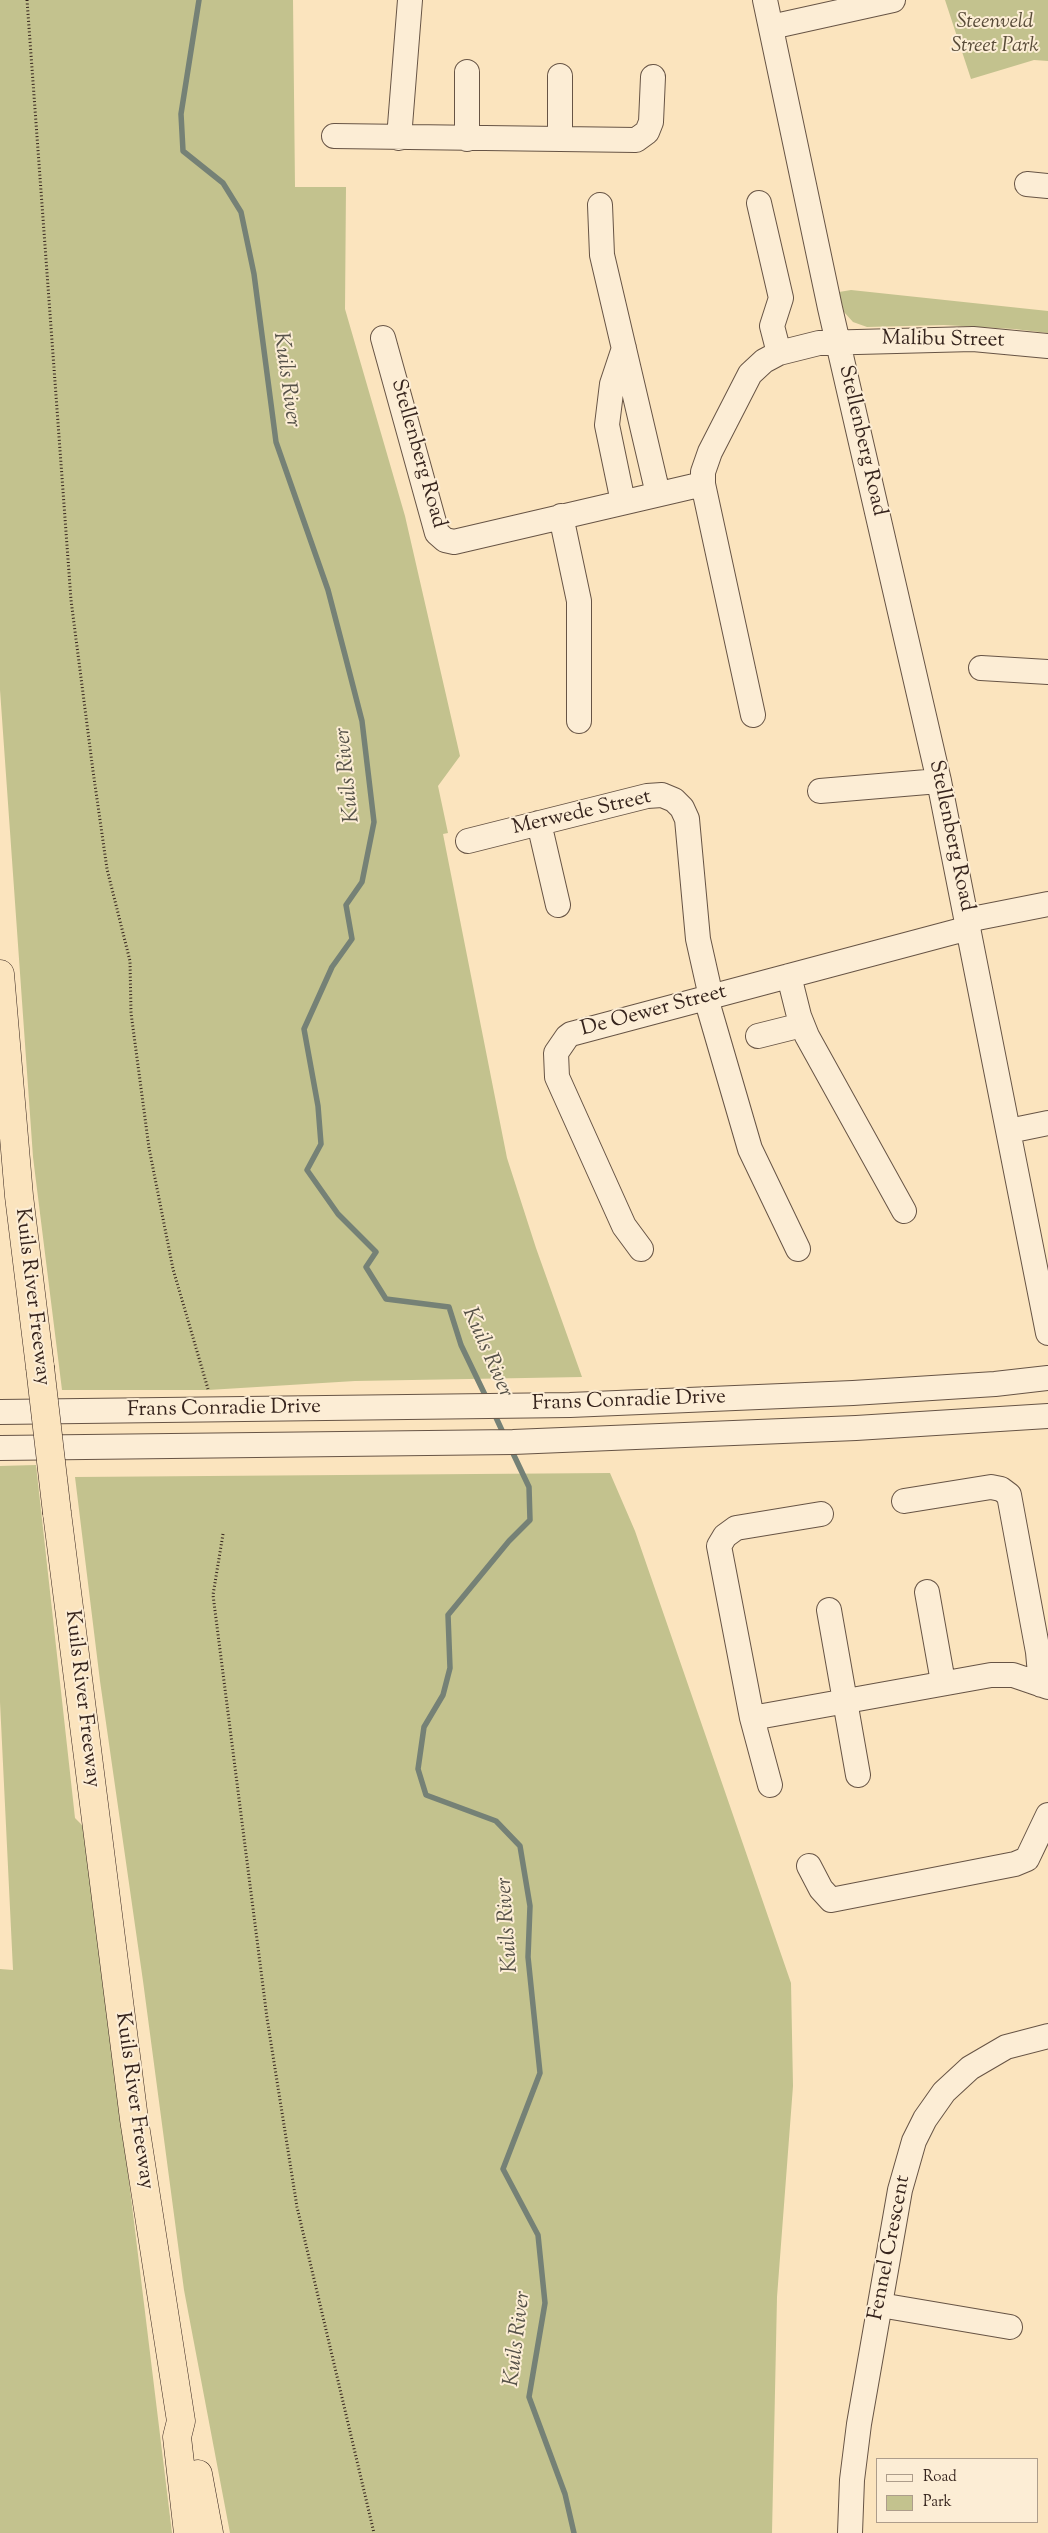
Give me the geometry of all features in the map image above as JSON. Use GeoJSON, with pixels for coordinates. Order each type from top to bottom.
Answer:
{"type":"FeatureCollection","features":[{"type":"Feature","properties":{"kind":"highway","name":"Kuils River Freeway"},"geometry":{"type":"LineString","coordinates":[[0,974],[18,1196],[57,1513],[134,2119],[181,2421]]}},
{"type":"Feature","properties":{"kind":"highway"},"geometry":{"type":"LineString","coordinates":[[181,2421],[177,2437],[188,2533]]}},
{"type":"Feature","properties":{"kind":"highway"},"geometry":{"type":"LineString","coordinates":[[181,2421],[190,2435],[209,2533]]}},
{"type":"Feature","properties":{"kind":"street"},"geometry":{"type":"LineString","coordinates":[[398,138],[410,0]]}},
{"type":"Feature","properties":{"kind":"street","name":"Stellenberg Road"},"geometry":{"type":"LineString","coordinates":[[765,0],[838,342],[939,781],[1048,1333]]}},
{"type":"Feature","properties":{"kind":"street"},"geometry":{"type":"LineString","coordinates":[[771,27],[893,0]]}},
{"type":"Feature","properties":{"kind":"street"},"geometry":{"type":"LineString","coordinates":[[467,72],[467,139]]}},
{"type":"Feature","properties":{"kind":"street"},"geometry":{"type":"LineString","coordinates":[[560,76],[560,139]]}},
{"type":"Feature","properties":{"kind":"street"},"geometry":{"type":"LineString","coordinates":[[334,136],[633,140],[647,132],[652,117],[653,77]]}},
{"type":"Feature","properties":{"kind":"street"},"geometry":{"type":"LineString","coordinates":[[759,203],[781,298],[772,326],[779,353]]}},
{"type":"Feature","properties":{"kind":"street"},"geometry":{"type":"LineString","coordinates":[[600,205],[602,255],[658,494]]}},
{"type":"Feature","properties":{"kind":"street","name":"Stellenberg Road"},"geometry":{"type":"LineString","coordinates":[[383,338],[438,535],[454,542],[703,484]]}},
{"type":"Feature","properties":{"kind":"street","name":"Malibu Street"},"geometry":{"type":"LineString","coordinates":[[838,342],[973,339],[1048,346]]}},
{"type":"Feature","properties":{"kind":"street","name":"Stellenberg Road"},"geometry":{"type":"LineString","coordinates":[[753,716],[703,484],[703,472],[706,461],[746,381],[764,361],[779,353],[819,343],[838,342]]}},
{"type":"Feature","properties":{"kind":"street"},"geometry":{"type":"LineString","coordinates":[[623,502],[607,425],[612,384],[624,348]]}},
{"type":"Feature","properties":{"kind":"street"},"geometry":{"type":"LineString","coordinates":[[561,516],[579,601],[579,722]]}},
{"type":"Feature","properties":{"kind":"street"},"geometry":{"type":"LineString","coordinates":[[982,668],[1048,672]]}},
{"type":"Feature","properties":{"kind":"street"},"geometry":{"type":"LineString","coordinates":[[820,791],[939,781]]}},
{"type":"Feature","properties":{"kind":"street","name":"Merwede Street"},"geometry":{"type":"LineString","coordinates":[[468,841],[647,796],[662,795],[678,804],[685,813],[688,826],[698,939],[708,998],[750,1149],[798,1249]]}},
{"type":"Feature","properties":{"kind":"street"},"geometry":{"type":"LineString","coordinates":[[539,823],[558,905]]}},
{"type":"Feature","properties":{"kind":"street","name":"De Oewer Street"},"geometry":{"type":"LineString","coordinates":[[641,1249],[624,1226],[557,1077],[556,1053],[562,1042],[571,1034],[789,976],[968,924],[1048,904]]}},
{"type":"Feature","properties":{"kind":"street"},"geometry":{"type":"LineString","coordinates":[[789,976],[802,1025],[904,1211]]}},
{"type":"Feature","properties":{"kind":"street"},"geometry":{"type":"LineString","coordinates":[[758,1036],[802,1025]]}},
{"type":"Feature","properties":{"kind":"street"},"geometry":{"type":"LineString","coordinates":[[1009,1131],[1048,1123]]}},
{"type":"Feature","properties":{"kind":"street","name":"Frans Conradie Drive"},"geometry":{"type":"LineString","coordinates":[[0,1412],[543,1406],[853,1393],[1048,1378]]}},
{"type":"Feature","properties":{"kind":"street","name":"Frans Conradie Drive"},"geometry":{"type":"LineString","coordinates":[[0,1448],[554,1441],[856,1428],[1048,1416]]}},
{"type":"Feature","properties":{"kind":"street"},"geometry":{"type":"LineString","coordinates":[[752,1718],[943,1682],[1008,1674],[1044,1686],[1009,1495],[1002,1489],[991,1487],[904,1501]]}},
{"type":"Feature","properties":{"kind":"street"},"geometry":{"type":"LineString","coordinates":[[770,1785],[752,1718],[719,1554],[720,1542],[736,1528],[821,1514]]}},
{"type":"Feature","properties":{"kind":"street"},"geometry":{"type":"LineString","coordinates":[[927,1592],[943,1682]]}},
{"type":"Feature","properties":{"kind":"street"},"geometry":{"type":"LineString","coordinates":[[830,1610],[858,1775]]}},
{"type":"Feature","properties":{"kind":"street"},"geometry":{"type":"LineString","coordinates":[[809,1866],[821,1889],[831,1900],[1015,1864],[1027,1859],[1048,1815]]}},
{"type":"Feature","properties":{"kind":"street","name":"Fennel Crescent"},"geometry":{"type":"LineString","coordinates":[[850,2533],[855,2451],[904,2171],[914,2141],[925,2119],[944,2092],[970,2068],[1006,2047],[1048,2036]]}},
{"type":"Feature","properties":{"kind":"street"},"geometry":{"type":"LineString","coordinates":[[880,2305],[1010,2327]]}},
{"type":"Feature","properties":{"kind":"path"},"geometry":{"type":"LineString","coordinates":[[27,0],[71,600],[93,771],[107,868],[130,961],[131,1013],[149,1148],[173,1269],[208,1390]]}},
{"type":"Feature","properties":{"kind":"path"},"geometry":{"type":"LineString","coordinates":[[223,1534],[213,1595],[267,2018],[297,2208],[327,2326],[374,2533]]}},
{"type":"Feature","properties":{"kind":"green space"},"geometry":{"type":"Polygon","coordinates":[[[0,0],[293,0],[295,187],[346,187],[345,309],[405,516],[460,756],[438,786],[448,833],[443,834],[507,1158],[536,1248],[582,1377],[355,1381],[208,1390],[62,1390],[33,1157],[0,690],[0,0]]]}},
{"type":"Feature","properties":{"kind":"green space","name":"Steenveld Street Park"},"geometry":{"type":"Polygon","coordinates":[[[945,0],[1048,0],[1048,61],[1034,60],[971,79],[945,0]]]}},
{"type":"Feature","properties":{"kind":"green space"},"geometry":{"type":"Polygon","coordinates":[[[851,290],[1048,311],[1048,333],[944,325],[867,327],[853,322],[844,312],[839,292],[851,290]]]}},
{"type":"Feature","properties":{"kind":"green space"},"geometry":{"type":"Polygon","coordinates":[[[36,1465],[75,1818],[86,1829],[172,2533],[0,2533],[0,1969],[13,1970],[0,1702],[0,1466],[36,1465]]]}},
{"type":"Feature","properties":{"kind":"green space"},"geometry":{"type":"Polygon","coordinates":[[[610,1473],[635,1531],[791,1983],[793,2086],[777,2297],[772,2533],[230,2533],[184,2290],[143,1981],[100,1681],[75,1477],[610,1473]]]}},
{"type":"Feature","properties":{"kind":"waterway","name":"Kuils River"},"geometry":{"type":"LineString","coordinates":[[199,0],[181,114],[183,151],[223,183],[241,212],[254,274],[276,442],[328,590],[345,655],[362,721],[374,822],[362,882],[346,905],[352,939],[332,967],[304,1029],[318,1106],[321,1144],[307,1170],[338,1214],[376,1252],[366,1267],[386,1299],[449,1307],[461,1345],[488,1401]]}},
{"type":"Feature","properties":{"kind":"waterway","name":"Kuils River"},"geometry":{"type":"LineString","coordinates":[[493,1411],[505,1437]]}},
{"type":"Feature","properties":{"kind":"waterway","name":"Kuils River"},"geometry":{"type":"LineString","coordinates":[[510,1447],[529,1487],[530,1520],[509,1541],[448,1615],[450,1668],[443,1695],[424,1727],[418,1769],[426,1795],[496,1821],[520,1846],[530,1906],[528,1957],[540,2073],[503,2169],[538,2235],[545,2303],[529,2397],[565,2494],[574,2533]]}}]}
